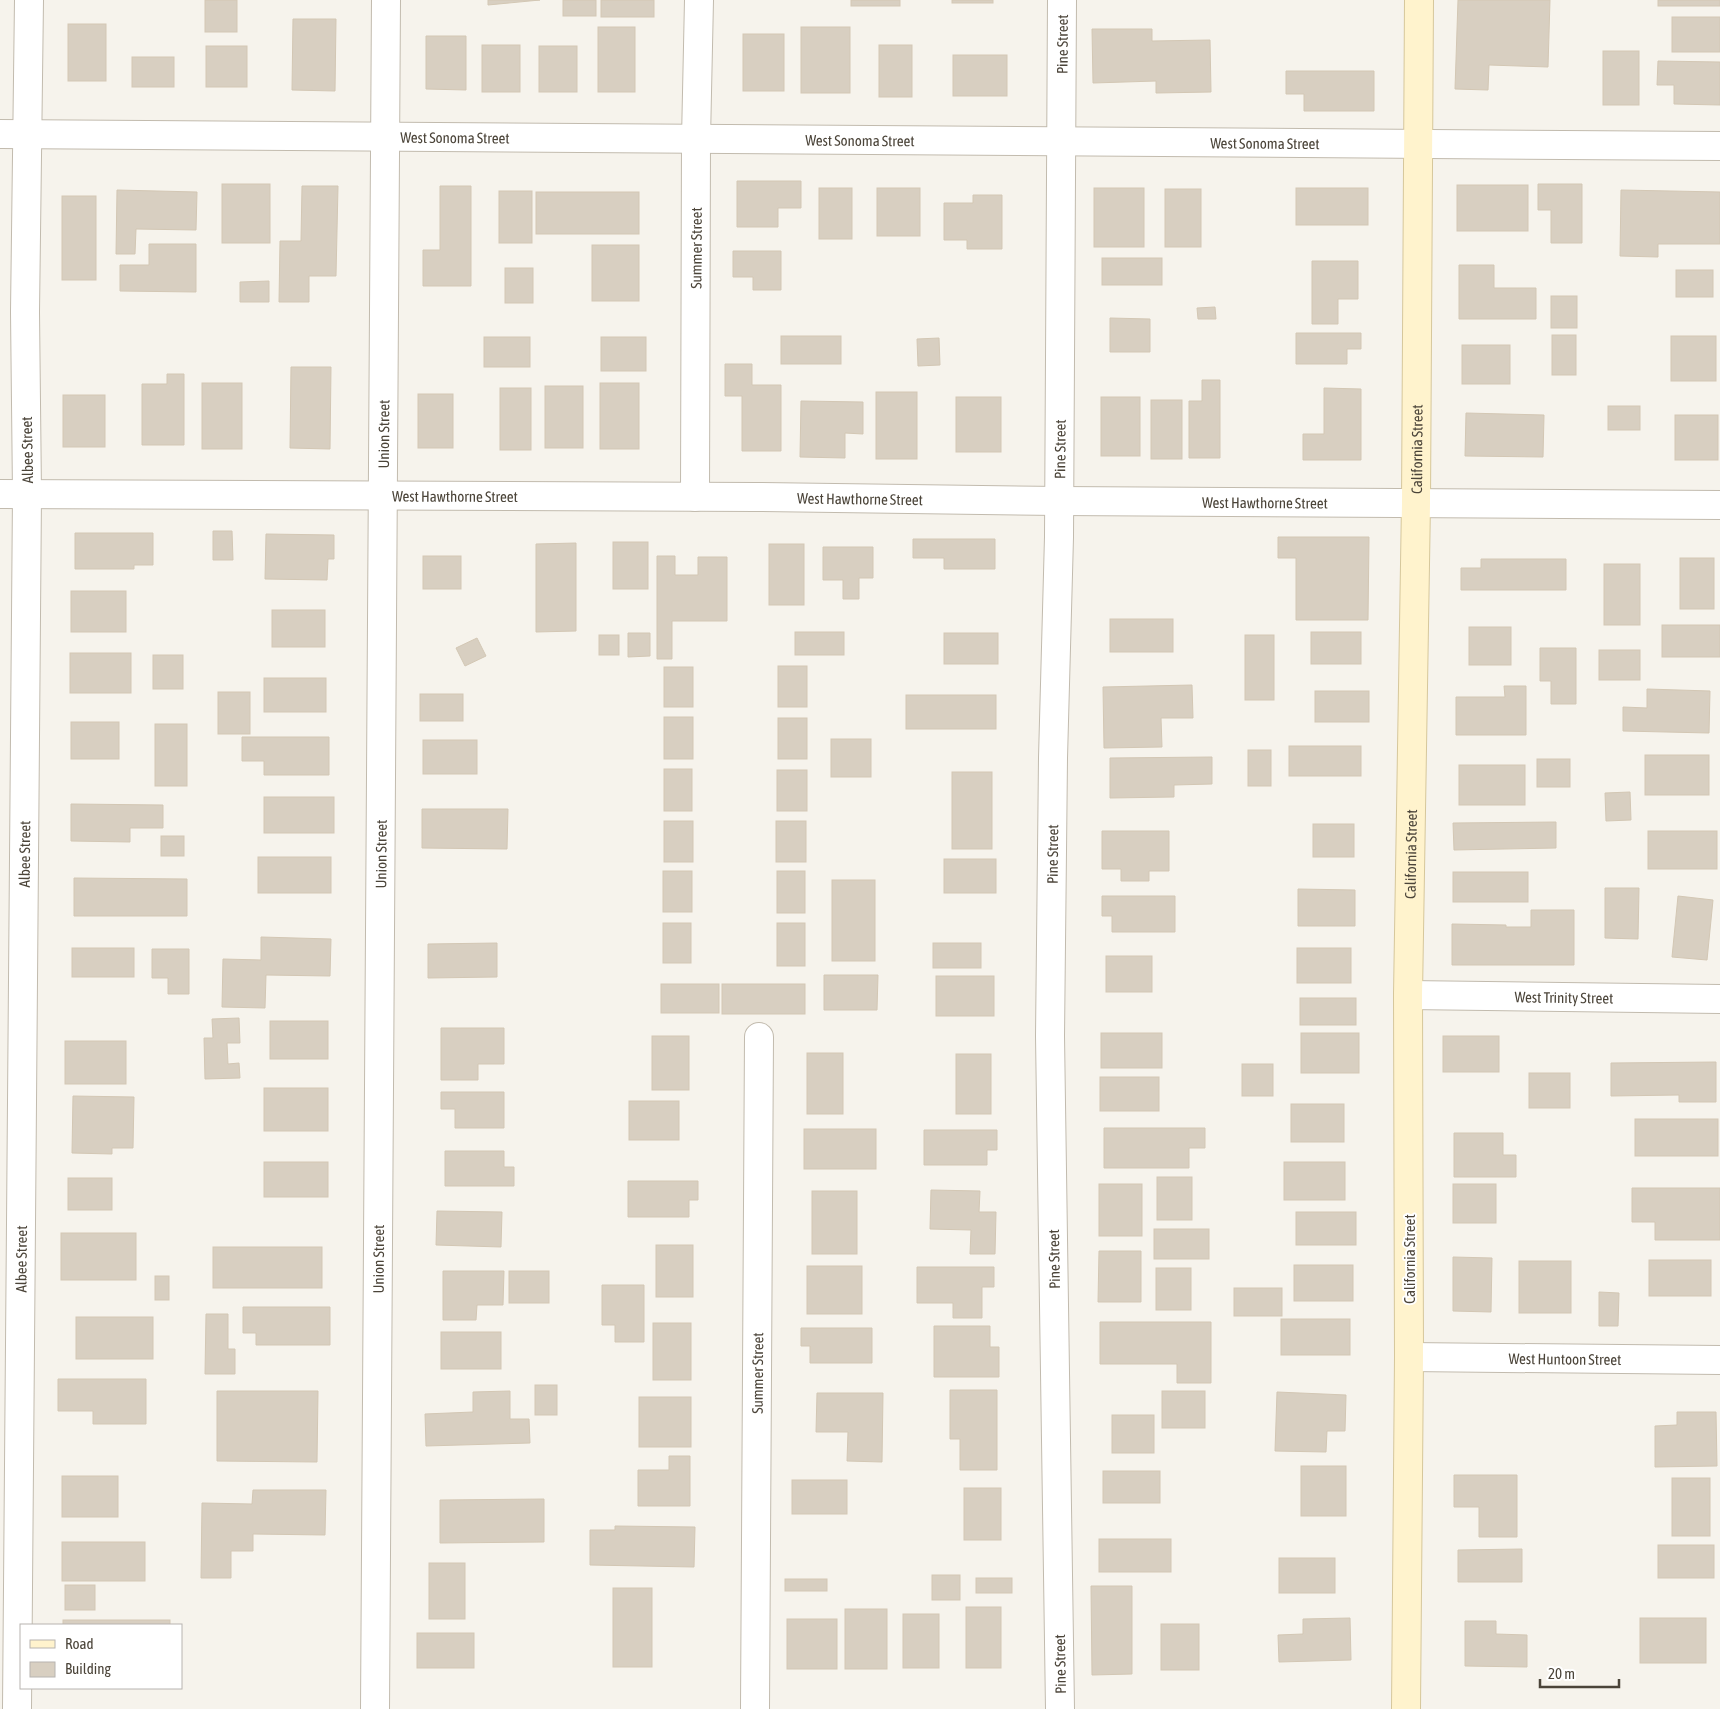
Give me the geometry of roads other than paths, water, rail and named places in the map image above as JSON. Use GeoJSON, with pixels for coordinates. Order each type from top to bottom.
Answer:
{"type":"FeatureCollection","features":[{"type":"Feature","properties":{"kind":"street","name":"Albee Street"},"geometry":{"type":"LineString","coordinates":[[17,1709],[27,494],[25,312],[29,0]]}},
{"type":"Feature","properties":{"kind":"street","name":"Union Street"},"geometry":{"type":"LineString","coordinates":[[375,1709],[386,0]]}},
{"type":"Feature","properties":{"kind":"street","name":"Summer Street"},"geometry":{"type":"LineString","coordinates":[[696,496],[696,139],[699,0]]}},
{"type":"Feature","properties":{"kind":"street","name":"Pine Street"},"geometry":{"type":"LineString","coordinates":[[1060,1709],[1050,1036],[1053,758],[1059,501],[1062,0]]}},
{"type":"Feature","properties":{"kind":"street","name":"California Street"},"geometry":{"type":"LineString","coordinates":[[1406,1709],[1409,1356],[1408,995],[1416,504],[1419,0]]}},
{"type":"Feature","properties":{"kind":"street","name":"West Sonoma Street"},"geometry":{"type":"LineString","coordinates":[[0,134],[1720,146]]}},
{"type":"Feature","properties":{"kind":"street","name":"West Hawthorne Street"},"geometry":{"type":"LineString","coordinates":[[0,494],[696,496],[1059,501],[1720,505]]}},
{"type":"Feature","properties":{"kind":"street","name":"West Trinity Street"},"geometry":{"type":"LineString","coordinates":[[1408,995],[1720,999]]}},
{"type":"Feature","properties":{"kind":"street","name":"Summer Street"},"geometry":{"type":"LineString","coordinates":[[755,1709],[759,1037]]}},
{"type":"Feature","properties":{"kind":"street","name":"West Huntoon Street"},"geometry":{"type":"LineString","coordinates":[[1409,1356],[1720,1360]]}}]}
